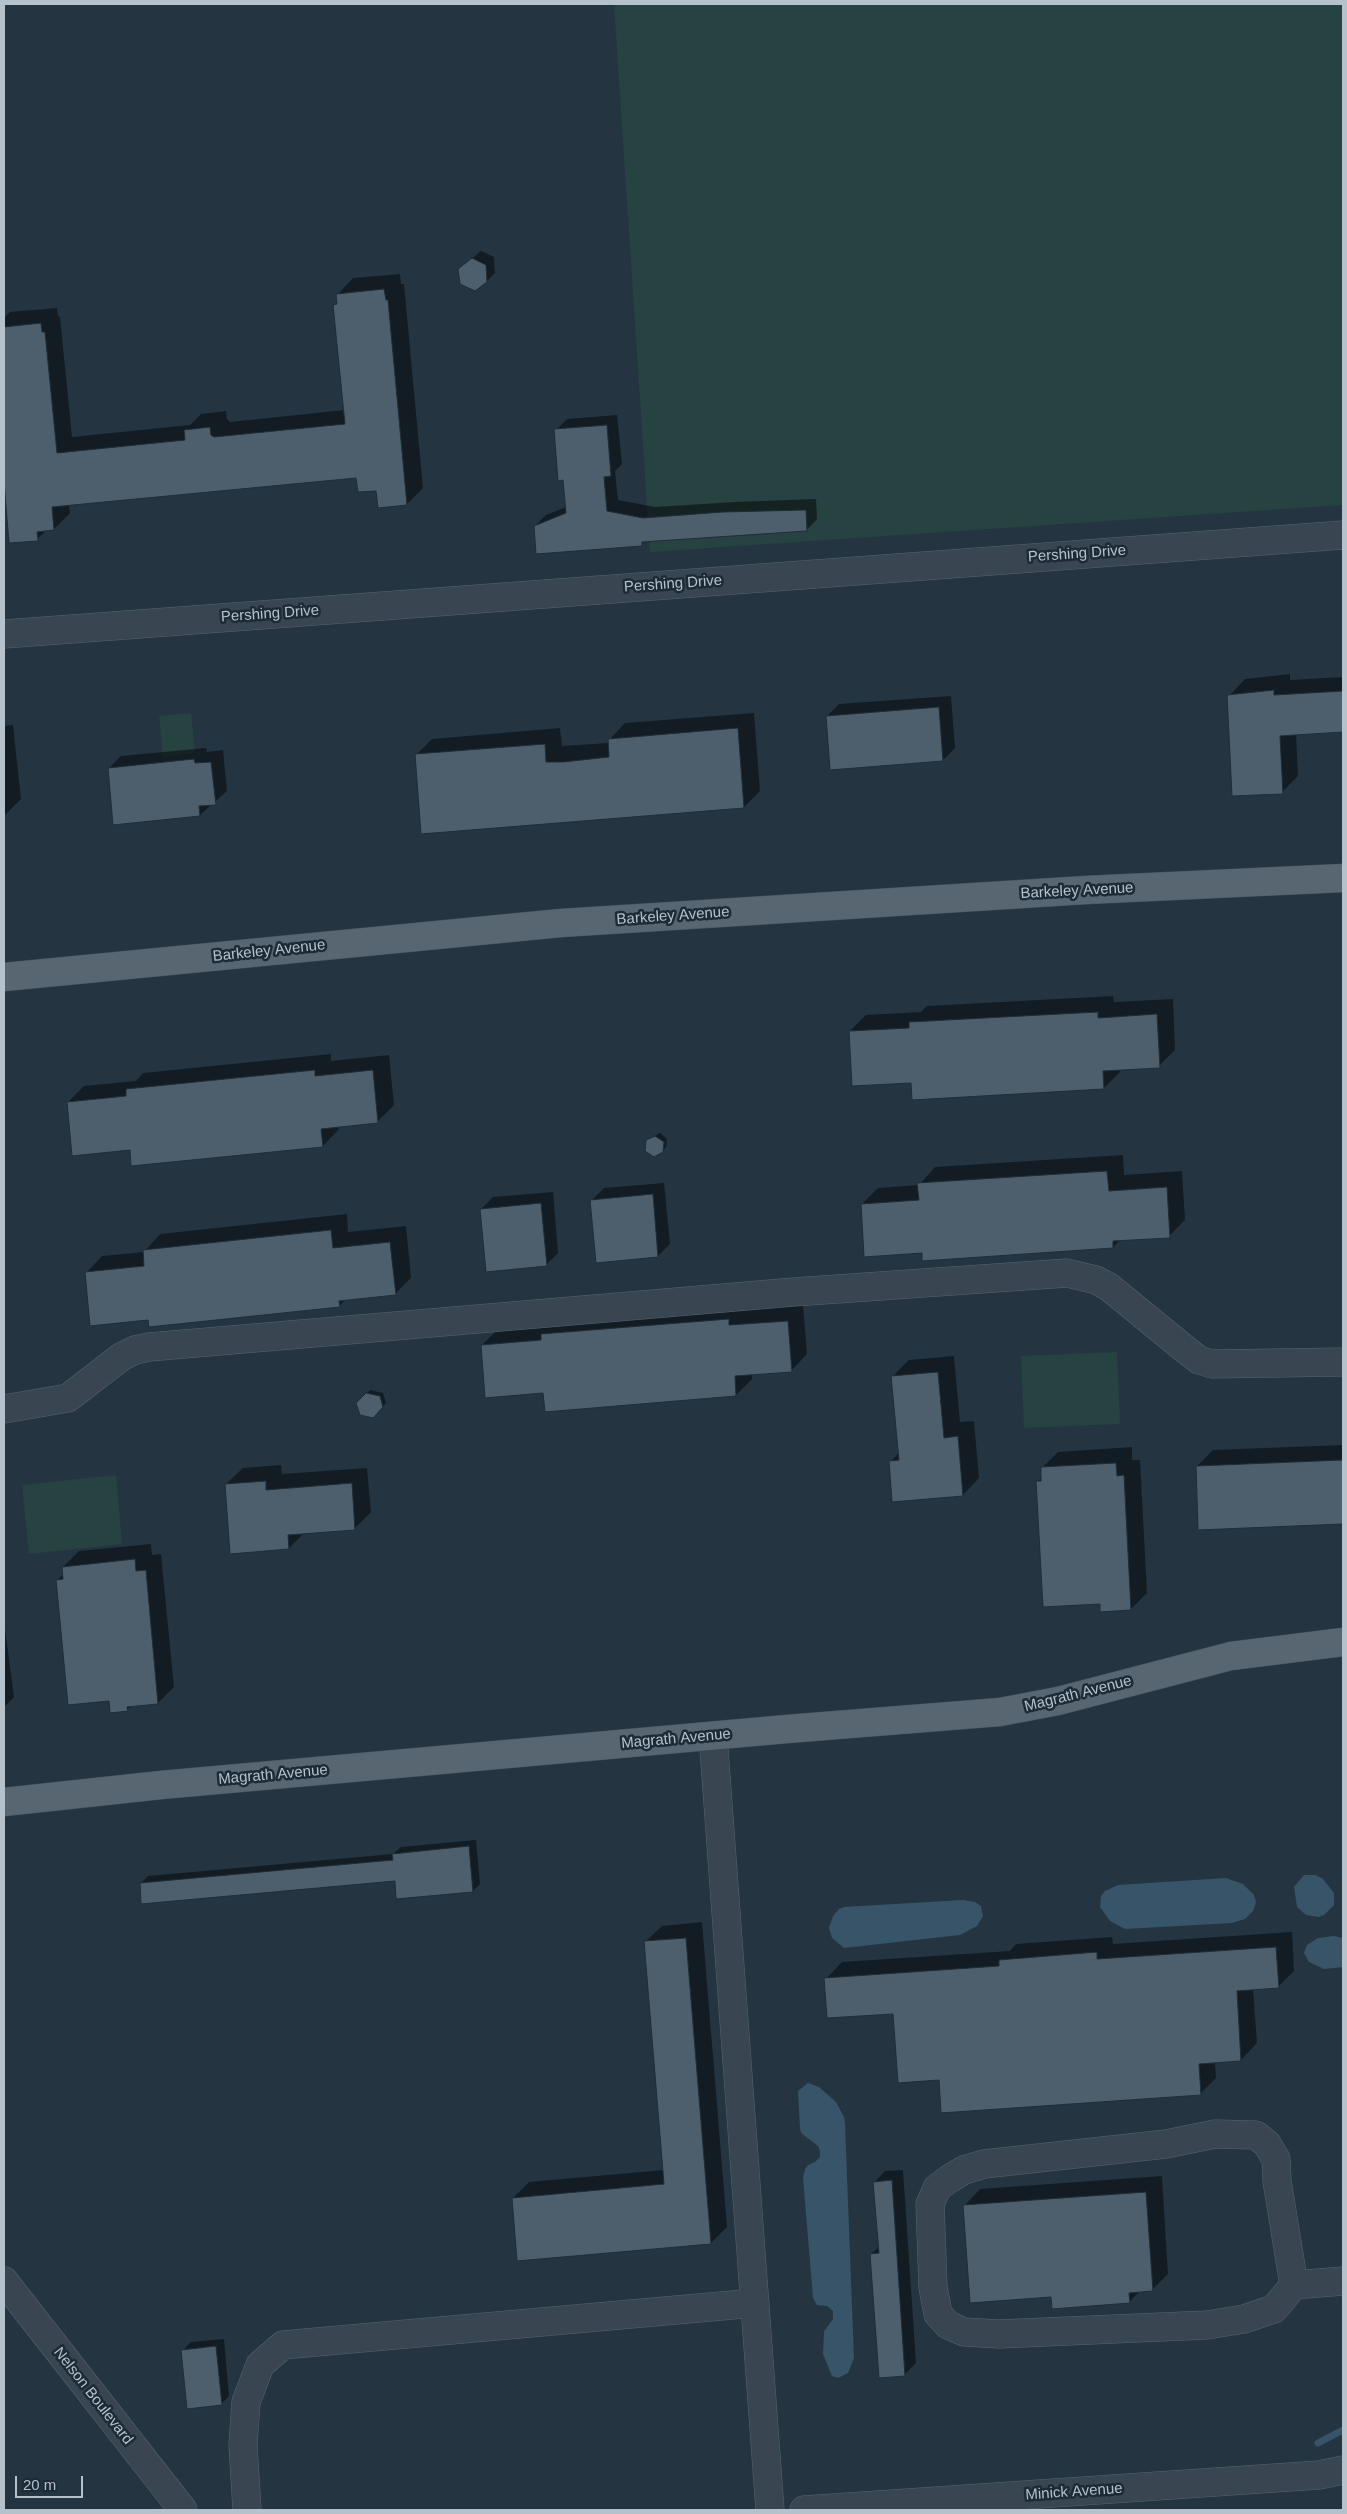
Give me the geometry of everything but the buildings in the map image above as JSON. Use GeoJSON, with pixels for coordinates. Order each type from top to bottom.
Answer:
{"type":"FeatureCollection","features":[{"type":"Feature","properties":{"kind":"main road","name":"Barkeley Avenue"},"geometry":{"type":"LineString","coordinates":[[4,977],[561,923],[1086,890],[1343,878]]}},
{"type":"Feature","properties":{"kind":"main road","name":"Magrath Avenue"},"geometry":{"type":"LineString","coordinates":[[4,1802],[161,1785],[1009,1711],[1058,1701],[1231,1656],[1343,1642]]}},
{"type":"Feature","properties":{"kind":"street","name":"Pershing Drive"},"geometry":{"type":"LineString","coordinates":[[4,634],[1343,535]]}},
{"type":"Feature","properties":{"kind":"street"},"geometry":{"type":"LineString","coordinates":[[4,1409],[68,1398],[122,1357],[135,1350],[149,1347],[784,1293],[1067,1273],[1096,1280],[1199,1360],[1212,1364],[1343,1362]]}},
{"type":"Feature","properties":{"kind":"street"},"geometry":{"type":"LineString","coordinates":[[713,1736],[770,2510]]}},
{"type":"Feature","properties":{"kind":"street"},"geometry":{"type":"LineString","coordinates":[[1294,2285],[1277,2181],[1276,2159],[1267,2144],[1256,2135],[1214,2134],[1166,2144],[984,2164],[964,2170],[949,2179],[937,2188],[930,2204],[933,2287],[938,2314],[948,2325],[964,2332],[999,2334],[1207,2325],[1244,2319],[1274,2309],[1294,2285],[1343,2281]]}},
{"type":"Feature","properties":{"kind":"street","name":"Nelson Boulevard"},"geometry":{"type":"LineString","coordinates":[[4,2281],[183,2510]]}},
{"type":"Feature","properties":{"kind":"street"},"geometry":{"type":"LineString","coordinates":[[247,2510],[243,2445],[246,2402],[260,2365],[283,2345],[755,2303]]}},
{"type":"Feature","properties":{"kind":"street","name":"Minick Avenue"},"geometry":{"type":"LineString","coordinates":[[813,2510],[1319,2475],[1343,2470]]}},
{"type":"Feature","properties":{"kind":"green space"},"geometry":{"type":"Polygon","coordinates":[[[614,4],[1343,4],[1343,505],[650,552],[614,4]]]}},
{"type":"Feature","properties":{"kind":"green space"},"geometry":{"type":"Polygon","coordinates":[[[191,713],[195,753],[163,757],[159,716],[191,713]]]}},
{"type":"Feature","properties":{"kind":"green space"},"geometry":{"type":"Polygon","coordinates":[[[1117,1352],[1120,1424],[1024,1428],[1021,1356],[1117,1352]]]}},
{"type":"Feature","properties":{"kind":"green space"},"geometry":{"type":"Polygon","coordinates":[[[116,1475],[122,1544],[29,1554],[22,1485],[116,1475]]]}},
{"type":"Feature","properties":{"kind":"water"},"geometry":{"type":"Polygon","coordinates":[[[1304,1875],[1316,1875],[1323,1879],[1334,1893],[1334,1905],[1324,1915],[1319,1917],[1306,1915],[1297,1907],[1294,1887],[1304,1875]]]}},
{"type":"Feature","properties":{"kind":"water"},"geometry":{"type":"Polygon","coordinates":[[[1226,1878],[1243,1884],[1254,1895],[1256,1902],[1253,1911],[1245,1919],[1232,1923],[1125,1929],[1110,1921],[1100,1907],[1101,1896],[1105,1891],[1118,1885],[1226,1878]]]}},
{"type":"Feature","properties":{"kind":"water"},"geometry":{"type":"Polygon","coordinates":[[[963,1900],[975,1902],[981,1906],[983,1916],[977,1926],[960,1935],[844,1948],[832,1938],[829,1928],[833,1916],[839,1909],[844,1907],[963,1900]]]}},
{"type":"Feature","properties":{"kind":"water"},"geometry":{"type":"Polygon","coordinates":[[[1334,1936],[1343,1938],[1343,1967],[1324,1969],[1309,1962],[1304,1953],[1307,1945],[1318,1938],[1334,1936]]]}},
{"type":"Feature","properties":{"kind":"water"},"geometry":{"type":"Polygon","coordinates":[[[808,2083],[819,2087],[836,2102],[844,2117],[845,2124],[854,2358],[848,2373],[838,2378],[832,2376],[823,2354],[824,2331],[833,2319],[833,2311],[827,2306],[817,2305],[813,2298],[803,2178],[808,2165],[820,2157],[820,2151],[818,2146],[801,2133],[800,2128],[798,2091],[808,2083]]]}},
{"type":"Feature","properties":{"kind":"waterway"},"geometry":{"type":"LineString","coordinates":[[1318,2443],[1343,2430]]}}]}
